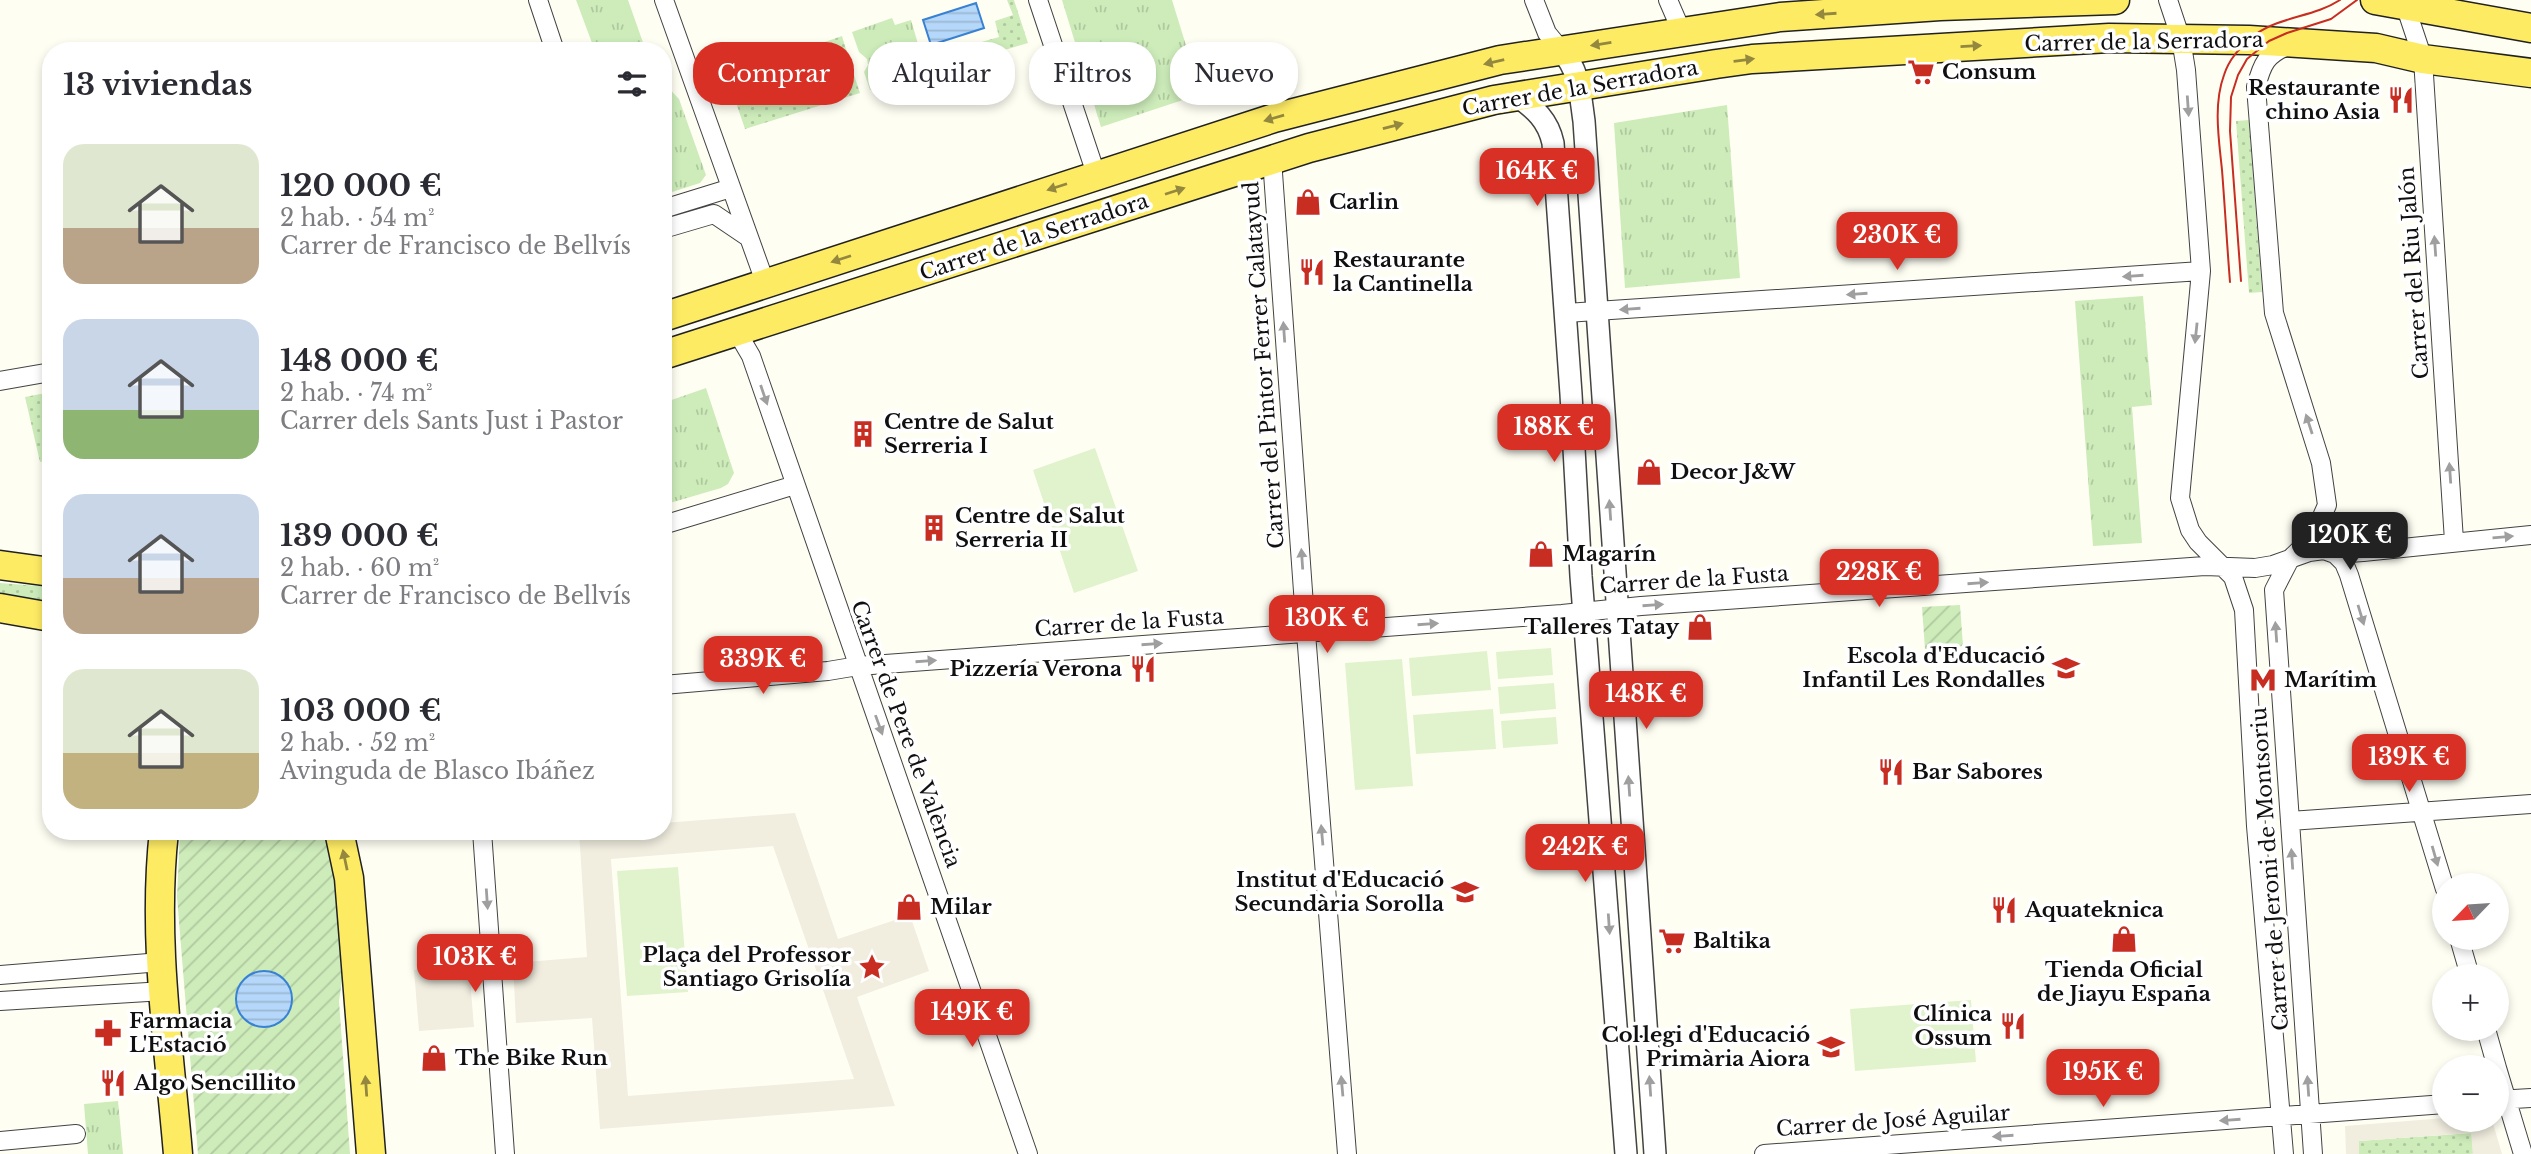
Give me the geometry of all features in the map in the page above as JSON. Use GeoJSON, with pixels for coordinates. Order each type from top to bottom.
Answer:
{"type":"FeatureCollection","features":[{"type":"Feature","properties":{"kind":"main road","name":"Carrer de la Serradora"},"geometry":{"type":"LineString","coordinates":[[672,314],[1274,118],[1500,60],[1681,30],[1780,17],[1940,6],[2115,0]]}},
{"type":"Feature","properties":{"kind":"main road"},"geometry":{"type":"LineString","coordinates":[[2375,0],[2405,2],[2531,28]]}},
{"type":"Feature","properties":{"kind":"main road","name":"Carrer de la Serradora"},"geometry":{"type":"LineString","coordinates":[[672,352],[1272,159],[1517,96],[1752,59],[2109,38],[2180,39],[2300,42],[2376,48],[2423,59],[2531,74]]}},
{"type":"Feature","properties":{"kind":"main road"},"geometry":{"type":"LineString","coordinates":[[0,565],[42,571]]}},
{"type":"Feature","properties":{"kind":"main road"},"geometry":{"type":"LineString","coordinates":[[0,608],[42,615]]}},
{"type":"Feature","properties":{"kind":"main road"},"geometry":{"type":"LineString","coordinates":[[163,840],[161,962],[178,1154]]}},
{"type":"Feature","properties":{"kind":"main road"},"geometry":{"type":"LineString","coordinates":[[341,840],[349,878],[371,1154]]}},
{"type":"Feature","properties":{"kind":"street"},"geometry":{"type":"LineString","coordinates":[[538,0],[552,42]]}},
{"type":"Feature","properties":{"kind":"street"},"geometry":{"type":"LineString","coordinates":[[664,0],[765,282]]}},
{"type":"Feature","properties":{"kind":"street"},"geometry":{"type":"LineString","coordinates":[[1038,0],[1096,174]]}},
{"type":"Feature","properties":{"kind":"street"},"geometry":{"type":"LineString","coordinates":[[1535,0],[1547,33],[1572,62],[1580,86],[1655,1154]]}},
{"type":"Feature","properties":{"kind":"street"},"geometry":{"type":"LineString","coordinates":[[1668,0],[1681,30]]}},
{"type":"Feature","properties":{"kind":"street","name":"Carrer de Jeroni de Montsoriu"},"geometry":{"type":"LineString","coordinates":[[2168,0],[2186,69],[2201,271],[2180,498],[2190,530],[2236,583],[2244,610],[2256,826],[2284,1154]]}},
{"type":"Feature","properties":{"kind":"street","name":"Carrer del Riu Jalón"},"geometry":{"type":"LineString","coordinates":[[2405,2],[2423,59],[2454,541]]}},
{"type":"Feature","properties":{"kind":"street","name":"Carrer de Jeroni de Montsoriu"},"geometry":{"type":"LineString","coordinates":[[2300,42],[2272,54],[2261,65],[2256,87],[2274,313],[2321,463],[2327,506],[2313,537],[2291,559],[2274,590],[2313,1154]]}},
{"type":"Feature","properties":{"kind":"street"},"geometry":{"type":"LineString","coordinates":[[1517,96],[1543,117],[1550,131],[1566,313],[1585,612],[1626,1154]]}},
{"type":"Feature","properties":{"kind":"street","name":"Carrer del Pintor Ferrer Calatayud"},"geometry":{"type":"LineString","coordinates":[[1272,159],[1347,1154]]}},
{"type":"Feature","properties":{"kind":"street"},"geometry":{"type":"LineString","coordinates":[[672,206],[731,187]]}},
{"type":"Feature","properties":{"kind":"street"},"geometry":{"type":"LineString","coordinates":[[672,226],[714,214],[748,237]]}},
{"type":"Feature","properties":{"kind":"street"},"geometry":{"type":"LineString","coordinates":[[1566,313],[2201,271]]}},
{"type":"Feature","properties":{"kind":"street","name":"Carrer de Pere de València"},"geometry":{"type":"LineString","coordinates":[[737,332],[751,356],[1028,1154]]}},
{"type":"Feature","properties":{"kind":"street"},"geometry":{"type":"LineString","coordinates":[[0,381],[42,374]]}},
{"type":"Feature","properties":{"kind":"street"},"geometry":{"type":"LineString","coordinates":[[672,522],[795,485]]}},
{"type":"Feature","properties":{"kind":"street","name":"Carrer de la Fusta"},"geometry":{"type":"LineString","coordinates":[[672,684],[858,666],[1617,609],[2223,566],[2255,568],[2324,550],[2335,554],[2531,535]]}},
{"type":"Feature","properties":{"kind":"street"},"geometry":{"type":"LineString","coordinates":[[2335,554],[2344,563],[2348,575],[2440,873]]}},
{"type":"Feature","properties":{"kind":"street"},"geometry":{"type":"LineString","coordinates":[[2290,821],[2531,804]]}},
{"type":"Feature","properties":{"kind":"street"},"geometry":{"type":"LineString","coordinates":[[483,840],[505,1154]]}},
{"type":"Feature","properties":{"kind":"street"},"geometry":{"type":"LineString","coordinates":[[0,975],[161,962]]}},
{"type":"Feature","properties":{"kind":"street"},"geometry":{"type":"LineString","coordinates":[[0,1001],[164,991]]}},
{"type":"Feature","properties":{"kind":"street"},"geometry":{"type":"LineString","coordinates":[[2509,1100],[2531,1098]]}},
{"type":"Feature","properties":{"kind":"street","name":"Carrer de José Aguilar"},"geometry":{"type":"LineString","coordinates":[[1764,1154],[2432,1105]]}},
{"type":"Feature","properties":{"kind":"street"},"geometry":{"type":"LineString","coordinates":[[2509,1118],[2523,1154]]}},
{"type":"Feature","properties":{"kind":"street"},"geometry":{"type":"LineString","coordinates":[[0,1141],[76,1135]]}},
{"type":"Feature","properties":{"kind":"green space"},"geometry":{"type":"Polygon","coordinates":[[[576,0],[628,0],[643,42],[592,42],[576,0]]]}},
{"type":"Feature","properties":{"kind":"green space"},"geometry":{"type":"Polygon","coordinates":[[[1007,0],[1014,0],[1028,43],[1015,47],[1015,42],[982,42],[999,37],[995,21],[1013,15],[1007,0]]]}},
{"type":"Feature","properties":{"kind":"green space"},"geometry":{"type":"Polygon","coordinates":[[[1062,0],[1172,0],[1185,42],[1170,42],[1170,104],[1101,127],[1094,105],[1156,105],[1156,42],[1075,42],[1062,0]]]}},
{"type":"Feature","properties":{"kind":"green space"},"geometry":{"type":"Polygon","coordinates":[[[892,18],[895,25],[911,20],[917,42],[868,42],[868,65],[867,59],[859,52],[852,32],[892,18]]]}},
{"type":"Feature","properties":{"kind":"green space"},"geometry":{"type":"Polygon","coordinates":[[[842,36],[844,42],[825,42],[842,36]]]}},
{"type":"Feature","properties":{"kind":"green space"},"geometry":{"type":"Polygon","coordinates":[[[868,65],[868,84],[864,72],[868,65]]]}},
{"type":"Feature","properties":{"kind":"green space"},"geometry":{"type":"Polygon","coordinates":[[[854,75],[860,93],[854,95],[854,75]]]}},
{"type":"Feature","properties":{"kind":"green space"},"geometry":{"type":"Polygon","coordinates":[[[672,92],[679,99],[706,175],[700,183],[672,192],[672,92]]]}},
{"type":"Feature","properties":{"kind":"green space"},"geometry":{"type":"Polygon","coordinates":[[[737,105],[822,105],[745,129],[737,105]]]}},
{"type":"Feature","properties":{"kind":"green space"},"geometry":{"type":"Polygon","coordinates":[[[1727,105],[1740,278],[1625,288],[1614,123],[1727,105]]]}},
{"type":"Feature","properties":{"kind":"green space"},"geometry":{"type":"Polygon","coordinates":[[[2249,120],[2262,292],[2249,293],[2236,121],[2249,120]]]}},
{"type":"Feature","properties":{"kind":"green space"},"geometry":{"type":"Polygon","coordinates":[[[2143,296],[2152,405],[2132,407],[2142,543],[2093,546],[2075,301],[2143,296]]]}},
{"type":"Feature","properties":{"kind":"green space"},"geometry":{"type":"Polygon","coordinates":[[[706,388],[734,473],[728,484],[721,488],[672,502],[672,400],[706,388]]]}},
{"type":"Feature","properties":{"kind":"green space"},"geometry":{"type":"Polygon","coordinates":[[[42,394],[40,462],[25,397],[42,394]]]}},
{"type":"Feature","properties":{"kind":"green space"},"geometry":{"type":"Polygon","coordinates":[[[1095,448],[1138,571],[1074,593],[1033,470],[1095,448]]]}},
{"type":"Feature","properties":{"kind":"green space"},"geometry":{"type":"Polygon","coordinates":[[[0,583],[42,586],[42,605],[0,599],[0,583]]]}},
{"type":"Feature","properties":{"kind":"green space"},"geometry":{"type":"Polygon","coordinates":[[[1960,605],[1963,646],[1925,649],[1922,607],[1960,605]]]}},
{"type":"Feature","properties":{"kind":"green space"},"geometry":{"type":"Polygon","coordinates":[[[1551,648],[1553,675],[1498,679],[1496,652],[1551,648]]]}},
{"type":"Feature","properties":{"kind":"green space"},"geometry":{"type":"Polygon","coordinates":[[[1487,651],[1491,690],[1412,696],[1409,658],[1487,651]]]}},
{"type":"Feature","properties":{"kind":"green space"},"geometry":{"type":"Polygon","coordinates":[[[1402,659],[1413,786],[1355,790],[1345,663],[1402,659]]]}},
{"type":"Feature","properties":{"kind":"green space"},"geometry":{"type":"Polygon","coordinates":[[[1554,683],[1556,709],[1500,714],[1498,687],[1554,683]]]}},
{"type":"Feature","properties":{"kind":"green space"},"geometry":{"type":"Polygon","coordinates":[[[1493,709],[1496,749],[1416,754],[1413,715],[1493,709]]]}},
{"type":"Feature","properties":{"kind":"green space"},"geometry":{"type":"Polygon","coordinates":[[[1556,717],[1558,744],[1503,748],[1501,721],[1556,717]]]}},
{"type":"Feature","properties":{"kind":"green space"},"geometry":{"type":"Polygon","coordinates":[[[180,840],[328,840],[338,894],[342,937],[339,1001],[350,1154],[198,1154],[177,897],[180,840]]]}},
{"type":"Feature","properties":{"kind":"green space"},"geometry":{"type":"Polygon","coordinates":[[[678,867],[688,992],[627,996],[617,871],[678,867]]]}},
{"type":"Feature","properties":{"kind":"green space"},"geometry":{"type":"Polygon","coordinates":[[[1971,1000],[1976,1062],[1855,1071],[1850,1009],[1971,1000]]]}},
{"type":"Feature","properties":{"kind":"green space"},"geometry":{"type":"Polygon","coordinates":[[[118,1101],[123,1154],[88,1154],[84,1104],[118,1101]]]}},
{"type":"Feature","properties":{"kind":"green space"},"geometry":{"type":"Polygon","coordinates":[[[2472,1133],[2473,1154],[2359,1154],[2358,1141],[2472,1133]]]}},
{"type":"Feature","properties":{"kind":"shaded area","name":"Plaça del Professor Santiago Grisolía"},"geometry":{"type":"Polygon","coordinates":[[[795,813],[838,939],[910,915],[929,971],[857,997],[895,1106],[600,1129],[592,1018],[516,1023],[513,963],[587,957],[580,840],[672,840],[672,822],[795,813]],[[773,846],[611,859],[628,1096],[854,1079],[773,846]]]}},
{"type":"Feature","properties":{"kind":"shaded area"},"geometry":{"type":"Polygon","coordinates":[[[469,967],[474,1027],[419,1031],[414,970],[469,967]]]}},
{"type":"Feature","properties":{"kind":"shaded area"},"geometry":{"type":"Polygon","coordinates":[[[2432,1119],[2432,1132],[2496,1132],[2502,1154],[2470,1154],[2473,1153],[2471,1133],[2359,1141],[2359,1154],[2346,1154],[2345,1126],[2432,1119]]]}},
{"type":"Feature","properties":{"kind":"water"},"geometry":{"type":"Polygon","coordinates":[[[976,3],[984,28],[940,42],[930,42],[923,20],[976,3]]]}},
{"type":"Feature","properties":{"kind":"water"},"geometry":{"type":"Polygon","coordinates":[[[258,971],[270,971],[284,979],[292,993],[290,1010],[284,1019],[270,1027],[258,1027],[241,1015],[236,1005],[236,993],[248,976],[258,971]]]}},
{"type":"Feature","properties":{"kind":"tram line"},"geometry":{"type":"LineString","coordinates":[[2230,282],[2218,122],[2219,98],[2226,69],[2237,52],[2256,34],[2276,23],[2320,10],[2340,0]]}},
{"type":"Feature","properties":{"kind":"tram line"},"geometry":{"type":"LineString","coordinates":[[2241,281],[2230,131],[2231,97],[2238,75],[2247,59],[2269,41],[2331,19],[2357,0]]}},
{"type":"Feature","properties":{"kind":"place","name":"Consum"},"geometry":{"type":"Point","coordinates":[1921,72]}},
{"type":"Feature","properties":{"kind":"place","name":"Restaurante chino Asia"},"geometry":{"type":"Point","coordinates":[2401,100]}},
{"type":"Feature","properties":{"kind":"place","name":"Carlin"},"geometry":{"type":"Point","coordinates":[1308,202]}},
{"type":"Feature","properties":{"kind":"place","name":"Restaurante la Cantinella"},"geometry":{"type":"Point","coordinates":[1312,272]}},
{"type":"Feature","properties":{"kind":"place","name":"Centre de Salut Serreria I"},"geometry":{"type":"Point","coordinates":[863,434]}},
{"type":"Feature","properties":{"kind":"place","name":"Decor J&W"},"geometry":{"type":"Point","coordinates":[1649,472]}},
{"type":"Feature","properties":{"kind":"place","name":"Centre de Salut Serreria II"},"geometry":{"type":"Point","coordinates":[934,528]}},
{"type":"Feature","properties":{"kind":"place","name":"Magarín"},"geometry":{"type":"Point","coordinates":[1541,554]}},
{"type":"Feature","properties":{"kind":"place","name":"Talleres Tatay"},"geometry":{"type":"Point","coordinates":[1700,627]}},
{"type":"Feature","properties":{"kind":"place","name":"Escola d'Educació Infantil Les Rondalles"},"geometry":{"type":"Point","coordinates":[2066,668]}},
{"type":"Feature","properties":{"kind":"place","name":"Pizzería Verona"},"geometry":{"type":"Point","coordinates":[1143,669]}},
{"type":"Feature","properties":{"kind":"place","name":"Marítim"},"geometry":{"type":"Point","coordinates":[2263,680]}},
{"type":"Feature","properties":{"kind":"place","name":"Bar Sabores"},"geometry":{"type":"Point","coordinates":[1891,772]}},
{"type":"Feature","properties":{"kind":"place","name":"Institut d'Educació Secundària Sorolla"},"geometry":{"type":"Point","coordinates":[1465,892]}},
{"type":"Feature","properties":{"kind":"place","name":"Milar"},"geometry":{"type":"Point","coordinates":[909,907]}},
{"type":"Feature","properties":{"kind":"place","name":"Aquateknica"},"geometry":{"type":"Point","coordinates":[2004,910]}},
{"type":"Feature","properties":{"kind":"place","name":"Tienda Oficial de Jiayu España"},"geometry":{"type":"Point","coordinates":[2124,939]}},
{"type":"Feature","properties":{"kind":"place","name":"Baltika"},"geometry":{"type":"Point","coordinates":[1672,941]}},
{"type":"Feature","properties":{"kind":"place","name":"Plaça del Professor Santiago Grisolía"},"geometry":{"type":"Point","coordinates":[872,967]}},
{"type":"Feature","properties":{"kind":"place","name":"Clínica Ossum"},"geometry":{"type":"Point","coordinates":[2013,1026]}},
{"type":"Feature","properties":{"kind":"place","name":"Farmacia L'Estació"},"geometry":{"type":"Point","coordinates":[108,1033]}},
{"type":"Feature","properties":{"kind":"place","name":"Col·legi d'Educació Primària Aiora"},"geometry":{"type":"Point","coordinates":[1831,1047]}},
{"type":"Feature","properties":{"kind":"place","name":"The Bike Run"},"geometry":{"type":"Point","coordinates":[434,1058]}},
{"type":"Feature","properties":{"kind":"place","name":"Algo Sencillito"},"geometry":{"type":"Point","coordinates":[113,1083]}}]}
